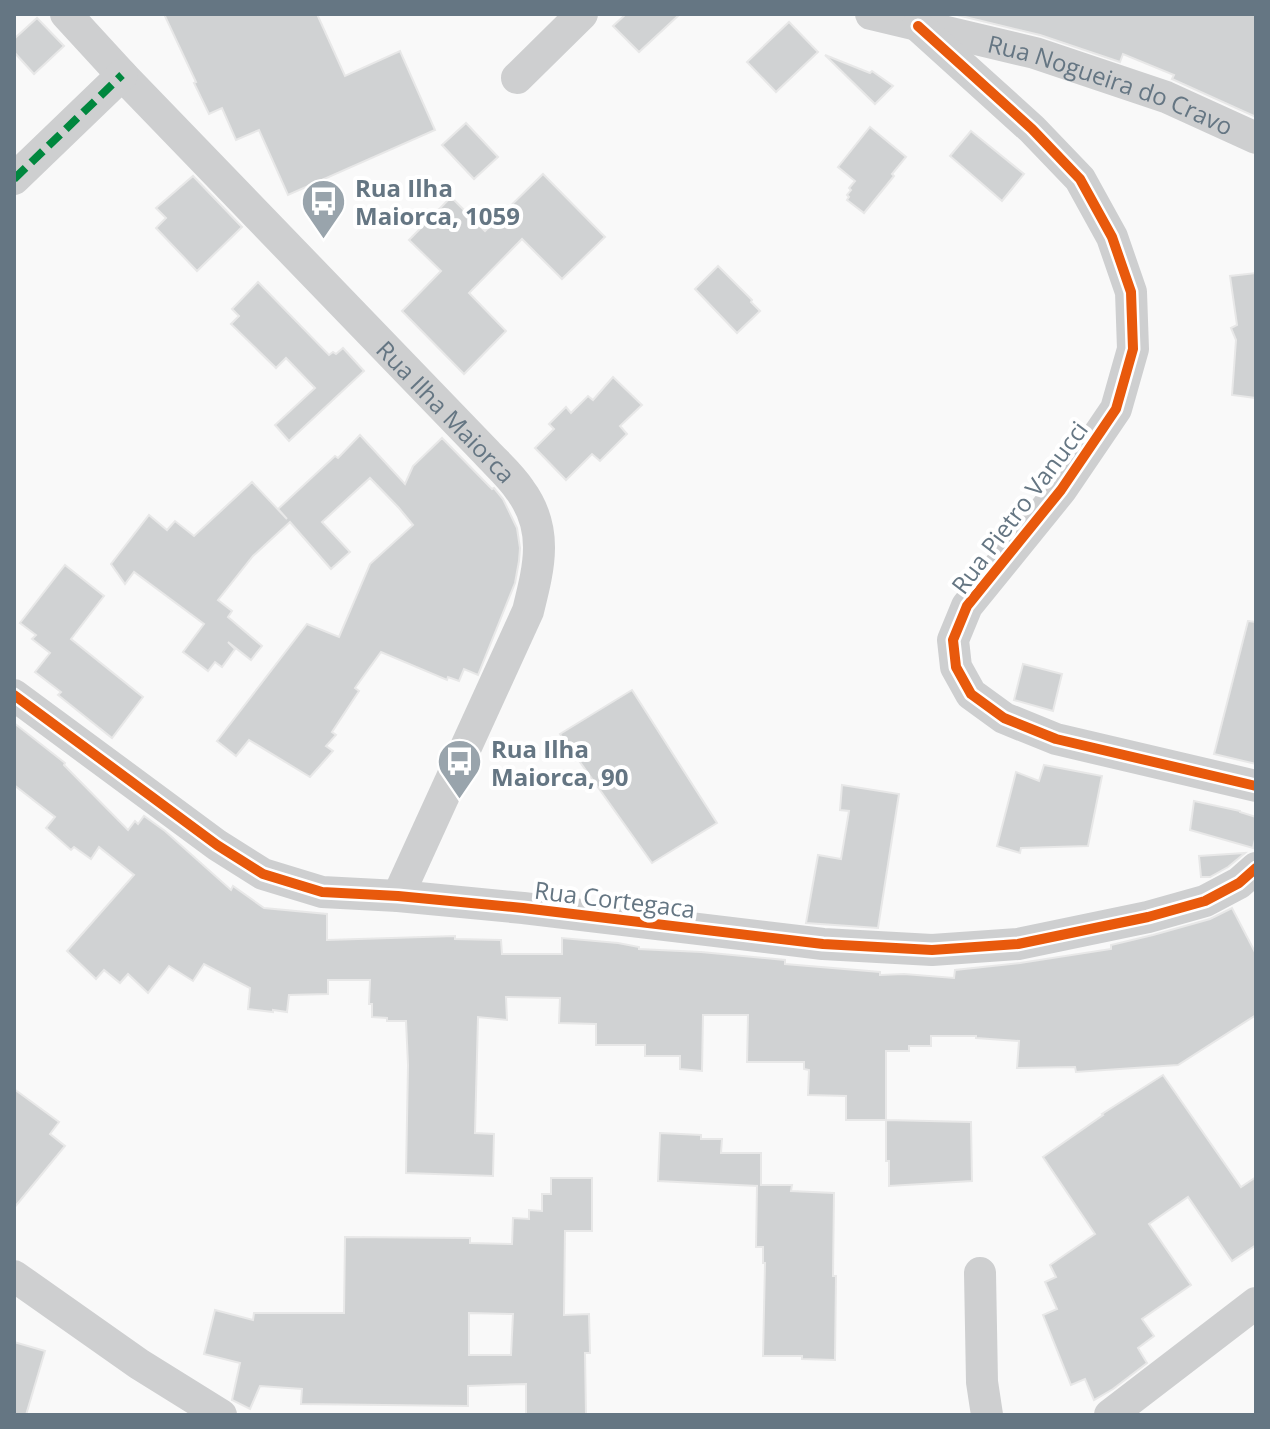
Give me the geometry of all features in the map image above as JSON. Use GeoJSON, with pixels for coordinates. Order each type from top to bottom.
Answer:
{"type":"FeatureCollection","features":[{"type":"Feature","properties":{"kind":"street","name":"Rua Ilha Maiorca"},"geometry":{"type":"LineString","coordinates":[[66,14],[486,452],[521,490],[537,519],[540,563],[528,611],[398,896]]}},
{"type":"Feature","properties":{"kind":"street"},"geometry":{"type":"LineString","coordinates":[[517,78],[582,14]]}},
{"type":"Feature","properties":{"kind":"street","name":"Rua Nogueira do Cravo"},"geometry":{"type":"LineString","coordinates":[[871,14],[1035,53],[1166,97],[1256,138]]}},
{"type":"Feature","properties":{"kind":"street","name":"Rua Pietro Vanucci"},"geometry":{"type":"LineString","coordinates":[[918,26],[1032,129],[1080,179],[1112,237],[1131,292],[1133,349],[1116,409],[1061,490],[967,606],[953,640],[956,667],[971,694],[1004,718],[1056,739],[1256,786]]}},
{"type":"Feature","properties":{"kind":"street"},"geometry":{"type":"LineString","coordinates":[[14,179],[122,75]]}},
{"type":"Feature","properties":{"kind":"street","name":"Rua Cortegaca"},"geometry":{"type":"LineString","coordinates":[[14,695],[217,845],[263,874],[322,892],[523,908],[823,944],[932,950],[1018,944],[1148,917],[1205,901],[1239,883],[1256,868]]}},
{"type":"Feature","properties":{"kind":"street"},"geometry":{"type":"LineString","coordinates":[[980,1273],[982,1382],[987,1415]]}},
{"type":"Feature","properties":{"kind":"street"},"geometry":{"type":"LineString","coordinates":[[14,1276],[139,1364],[221,1415]]}},
{"type":"Feature","properties":{"kind":"street"},"geometry":{"type":"LineString","coordinates":[[1110,1415],[1256,1303]]}},
{"type":"Feature","properties":{"kind":"building"},"geometry":{"type":"Polygon","coordinates":[[[164,14],[317,14],[345,76],[400,51],[435,130],[288,195],[259,130],[236,140],[222,108],[209,114],[164,14]]]}},
{"type":"Feature","properties":{"kind":"building"},"geometry":{"type":"Polygon","coordinates":[[[626,14],[680,14],[639,52],[613,26],[626,14]]]}},
{"type":"Feature","properties":{"kind":"building"},"geometry":{"type":"Polygon","coordinates":[[[953,14],[1256,14],[1256,117],[1172,79],[1174,75],[1123,54],[1120,62],[1040,35],[953,14]]]}},
{"type":"Feature","properties":{"kind":"building"},"geometry":{"type":"Polygon","coordinates":[[[37,18],[64,46],[34,74],[14,52],[14,39],[37,18]]]}},
{"type":"Feature","properties":{"kind":"building"},"geometry":{"type":"Polygon","coordinates":[[[789,22],[818,52],[776,92],[747,62],[789,22]]]}},
{"type":"Feature","properties":{"kind":"building"},"geometry":{"type":"Polygon","coordinates":[[[825,55],[870,73],[872,71],[893,86],[875,104],[825,55]]]}},
{"type":"Feature","properties":{"kind":"building"},"geometry":{"type":"Polygon","coordinates":[[[466,123],[498,157],[474,179],[442,145],[466,123]]]}},
{"type":"Feature","properties":{"kind":"building"},"geometry":{"type":"Polygon","coordinates":[[[870,127],[906,157],[864,213],[847,200],[849,188],[855,181],[838,167],[870,127]]]}},
{"type":"Feature","properties":{"kind":"building"},"geometry":{"type":"Polygon","coordinates":[[[971,131],[1024,174],[1002,201],[950,156],[971,131]]]}},
{"type":"Feature","properties":{"kind":"building"},"geometry":{"type":"Polygon","coordinates":[[[543,174],[605,237],[562,279],[522,239],[469,293],[506,331],[464,374],[402,311],[441,271],[409,240],[451,197],[485,231],[543,174]]]}},
{"type":"Feature","properties":{"kind":"building"},"geometry":{"type":"Polygon","coordinates":[[[193,176],[242,227],[197,271],[156,228],[166,218],[156,208],[193,176]]]}},
{"type":"Feature","properties":{"kind":"building"},"geometry":{"type":"Polygon","coordinates":[[[718,266],[760,311],[737,333],[695,289],[718,266]]]}},
{"type":"Feature","properties":{"kind":"building"},"geometry":{"type":"Polygon","coordinates":[[[1256,273],[1256,398],[1232,395],[1236,340],[1231,328],[1237,325],[1230,276],[1256,273]]]}},
{"type":"Feature","properties":{"kind":"building"},"geometry":{"type":"Polygon","coordinates":[[[258,282],[329,355],[343,348],[364,371],[289,441],[275,425],[315,388],[286,358],[276,368],[231,324],[239,316],[232,309],[258,282]]]}},
{"type":"Feature","properties":{"kind":"building"},"geometry":{"type":"Polygon","coordinates":[[[613,377],[642,405],[620,426],[627,434],[600,461],[592,454],[566,480],[535,448],[554,429],[549,424],[566,407],[571,413],[588,396],[593,400],[613,377]]]}},
{"type":"Feature","properties":{"kind":"building"},"geometry":{"type":"Polygon","coordinates":[[[360,435],[405,484],[413,466],[442,438],[503,499],[517,528],[519,561],[515,583],[478,675],[464,669],[459,681],[448,677],[447,680],[381,652],[355,688],[359,691],[332,732],[336,735],[326,746],[333,751],[310,777],[249,740],[236,756],[217,741],[307,624],[339,637],[370,564],[413,525],[399,508],[370,478],[322,522],[350,552],[331,569],[290,522],[253,556],[218,600],[232,611],[228,617],[262,646],[251,660],[228,642],[235,649],[222,667],[215,662],[208,671],[183,652],[204,624],[134,572],[125,584],[111,564],[149,515],[167,530],[175,521],[194,536],[252,482],[287,519],[278,509],[360,435]]]}},
{"type":"Feature","properties":{"kind":"building"},"geometry":{"type":"Polygon","coordinates":[[[65,565],[104,596],[71,639],[143,697],[112,738],[58,695],[61,692],[35,672],[50,653],[32,639],[36,635],[20,623],[65,565]]]}},
{"type":"Feature","properties":{"kind":"building"},"geometry":{"type":"Polygon","coordinates":[[[1248,621],[1256,622],[1256,764],[1214,754],[1248,621]]]}},
{"type":"Feature","properties":{"kind":"building"},"geometry":{"type":"Polygon","coordinates":[[[1023,664],[1062,674],[1053,711],[1014,700],[1023,664]]]}},
{"type":"Feature","properties":{"kind":"building"},"geometry":{"type":"Polygon","coordinates":[[[632,690],[717,823],[652,863],[560,734],[632,690]]]}},
{"type":"Feature","properties":{"kind":"building"},"geometry":{"type":"Polygon","coordinates":[[[14,723],[65,763],[128,830],[144,816],[231,890],[233,886],[264,908],[327,914],[327,940],[455,936],[455,939],[501,940],[502,954],[562,954],[562,938],[618,943],[639,949],[785,960],[785,964],[880,972],[880,975],[954,978],[955,970],[1111,949],[1111,945],[1210,919],[1232,908],[1256,954],[1256,1015],[1178,1065],[1076,1072],[1075,1067],[1017,1068],[1019,1041],[976,1036],[931,1036],[931,1046],[909,1046],[909,1051],[886,1051],[886,1120],[846,1120],[846,1096],[808,1095],[809,1070],[804,1069],[804,1062],[747,1062],[748,1015],[703,1015],[702,1071],[680,1069],[680,1056],[645,1056],[645,1045],[596,1045],[596,1024],[559,1023],[560,998],[506,997],[507,1020],[478,1017],[475,1133],[494,1134],[493,1176],[406,1173],[406,1021],[372,1017],[370,980],[328,980],[328,994],[289,995],[287,1012],[273,1012],[248,1009],[250,988],[204,964],[193,981],[169,966],[148,993],[128,974],[120,983],[104,970],[96,979],[67,951],[134,875],[99,847],[91,859],[74,847],[71,850],[46,828],[55,817],[14,785],[14,723]]]}},
{"type":"Feature","properties":{"kind":"building"},"geometry":{"type":"Polygon","coordinates":[[[1044,765],[1102,776],[1088,846],[1021,848],[1020,853],[997,846],[1016,772],[1039,781],[1044,765]]]}},
{"type":"Feature","properties":{"kind":"building"},"geometry":{"type":"Polygon","coordinates":[[[842,785],[899,794],[878,928],[806,923],[818,855],[841,859],[849,811],[840,810],[842,785]]]}},
{"type":"Feature","properties":{"kind":"building"},"geometry":{"type":"Polygon","coordinates":[[[1194,801],[1256,817],[1253,848],[1190,830],[1194,801]]]}},
{"type":"Feature","properties":{"kind":"building"},"geometry":{"type":"Polygon","coordinates":[[[1245,853],[1210,877],[1201,877],[1199,856],[1245,853]]]}},
{"type":"Feature","properties":{"kind":"building"},"geometry":{"type":"Polygon","coordinates":[[[1163,1075],[1241,1187],[1256,1177],[1256,1245],[1232,1261],[1188,1197],[1149,1224],[1191,1285],[1142,1319],[1154,1336],[1138,1348],[1147,1363],[1094,1400],[1085,1379],[1071,1385],[1043,1315],[1057,1309],[1045,1282],[1056,1277],[1050,1265],[1095,1234],[1043,1157],[1163,1075]]]}},
{"type":"Feature","properties":{"kind":"building"},"geometry":{"type":"Polygon","coordinates":[[[14,1089],[59,1122],[50,1134],[65,1146],[14,1208],[14,1089]]]}},
{"type":"Feature","properties":{"kind":"building"},"geometry":{"type":"Polygon","coordinates":[[[886,1120],[971,1122],[972,1181],[889,1186],[886,1120]]]}},
{"type":"Feature","properties":{"kind":"building"},"geometry":{"type":"Polygon","coordinates":[[[660,1133],[722,1139],[721,1153],[761,1153],[761,1185],[792,1185],[791,1191],[834,1193],[835,1360],[763,1356],[765,1263],[763,1247],[756,1247],[757,1186],[658,1181],[660,1133]]]}},
{"type":"Feature","properties":{"kind":"building"},"geometry":{"type":"Polygon","coordinates":[[[551,1178],[592,1178],[592,1231],[565,1231],[564,1315],[589,1314],[590,1353],[585,1353],[586,1415],[526,1415],[526,1384],[468,1386],[468,1406],[301,1404],[302,1389],[260,1386],[250,1409],[232,1400],[240,1363],[204,1354],[215,1310],[253,1320],[254,1313],[344,1313],[345,1237],[470,1238],[470,1243],[512,1244],[513,1218],[529,1219],[529,1210],[542,1211],[542,1194],[551,1194],[551,1178]],[[469,1313],[469,1355],[511,1355],[513,1314],[469,1313]]]}},
{"type":"Feature","properties":{"kind":"building"},"geometry":{"type":"Polygon","coordinates":[[[14,1342],[45,1351],[26,1415],[14,1415],[14,1342]]]}},
{"type":"Feature","properties":{"kind":"marked path"},"geometry":{"type":"LineString","coordinates":[[14,179],[122,75]]}},
{"type":"Feature","properties":{"kind":"cycle path"},"geometry":{"type":"LineString","coordinates":[[918,26],[1032,129],[1080,179],[1112,237],[1131,292],[1133,349],[1116,409],[1061,490],[967,606],[953,640],[956,667],[971,694],[1004,718],[1056,739],[1256,786]]}},
{"type":"Feature","properties":{"kind":"cycle path"},"geometry":{"type":"LineString","coordinates":[[14,695],[217,845],[263,874],[322,892],[523,908],[823,944],[932,950],[1018,944],[1148,917],[1205,901],[1239,883],[1256,868]]}},
{"type":"Feature","properties":{"kind":"place","name":"Rua Ilha Maiorca, 1059"},"geometry":{"type":"Point","coordinates":[324,240]}},
{"type":"Feature","properties":{"kind":"place","name":"Rua Ilha Maiorca, 90"},"geometry":{"type":"Point","coordinates":[460,801]}}]}
